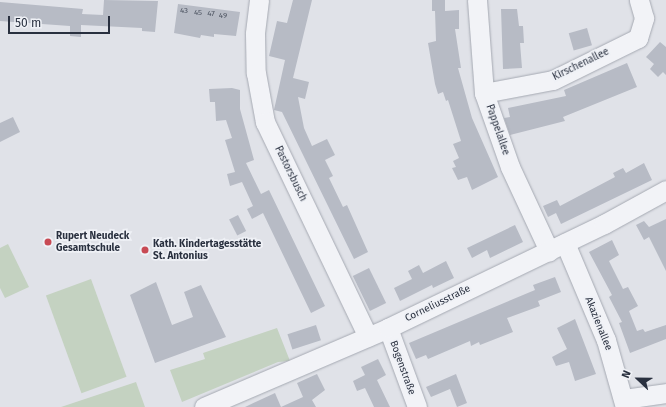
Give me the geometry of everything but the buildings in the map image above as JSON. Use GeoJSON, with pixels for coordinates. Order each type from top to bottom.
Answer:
{"type":"FeatureCollection","features":[{"type":"Feature","properties":{"kind":"street","name":"Pastorsbusch"},"geometry":{"type":"LineString","coordinates":[[259,0],[255,34],[256,73],[266,122],[368,337]]}},
{"type":"Feature","properties":{"kind":"street","name":"Pappelallee"},"geometry":{"type":"LineString","coordinates":[[476,0],[484,93],[510,167],[557,247]]}},
{"type":"Feature","properties":{"kind":"street","name":"Kirschenallee"},"geometry":{"type":"LineString","coordinates":[[484,93],[553,80],[638,38],[644,18],[639,0]]}},
{"type":"Feature","properties":{"kind":"street","name":"Corneliusstraße"},"geometry":{"type":"LineString","coordinates":[[204,407],[388,328],[557,247],[666,190]]}},
{"type":"Feature","properties":{"kind":"street","name":"Akazienallee"},"geometry":{"type":"LineString","coordinates":[[557,247],[606,340],[624,403]]}},
{"type":"Feature","properties":{"kind":"street","name":"Bogenstraße"},"geometry":{"type":"LineString","coordinates":[[388,328],[417,407]]}},
{"type":"Feature","properties":{"kind":"street"},"geometry":{"type":"LineString","coordinates":[[624,403],[666,393]]}},
{"type":"Feature","properties":{"kind":"green space"},"geometry":{"type":"Polygon","coordinates":[[[8,244],[29,287],[5,298],[0,288],[0,248],[8,244]]]}},
{"type":"Feature","properties":{"kind":"green space"},"geometry":{"type":"Polygon","coordinates":[[[91,279],[127,377],[81,393],[46,295],[91,279]]]}},
{"type":"Feature","properties":{"kind":"green space"},"geometry":{"type":"Polygon","coordinates":[[[277,328],[290,361],[278,362],[182,402],[170,370],[205,359],[203,353],[277,328]]]}},
{"type":"Feature","properties":{"kind":"green space"},"geometry":{"type":"Polygon","coordinates":[[[136,382],[145,407],[61,407],[136,382]]]}},
{"type":"Feature","properties":{"kind":"place","name":"Rupert Neudeck Gesamtschule"},"geometry":{"type":"Point","coordinates":[48,242]}},
{"type":"Feature","properties":{"kind":"place","name":"Kath. Kindertagesstätte St. Antonius"},"geometry":{"type":"Point","coordinates":[145,250]}}]}
